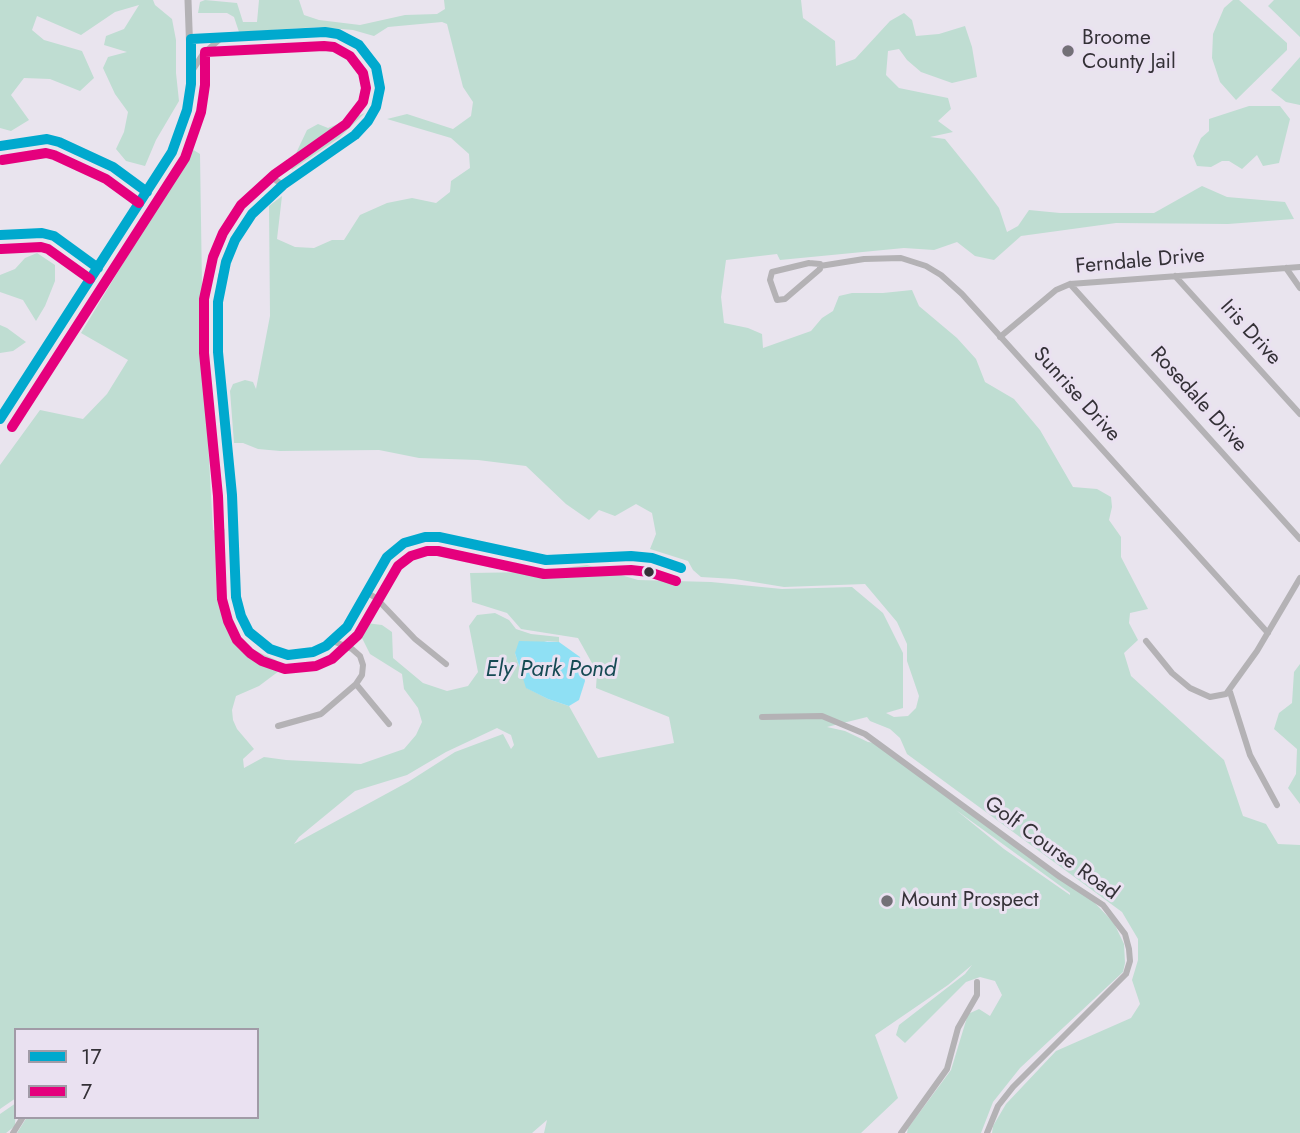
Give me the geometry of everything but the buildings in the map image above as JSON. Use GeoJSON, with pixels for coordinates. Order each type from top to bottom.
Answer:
{"type":"FeatureCollection","features":[{"type":"Feature","properties":{"kind":"street"},"geometry":{"type":"LineString","coordinates":[[1,413],[172,152],[187,110],[192,71],[188,0]]}},
{"type":"Feature","properties":{"kind":"street"},"geometry":{"type":"LineString","coordinates":[[191,39],[326,32],[338,34],[359,45],[376,67],[380,88],[379,98],[368,121],[355,135],[283,185],[252,214],[236,238],[221,276],[218,352],[232,495],[236,597],[241,616],[258,642],[270,649],[302,655],[333,641],[347,626],[387,557],[404,543],[425,537],[439,537],[538,559],[631,556],[652,558],[681,568]]}},
{"type":"Feature","properties":{"kind":"street"},"geometry":{"type":"LineString","coordinates":[[192,71],[203,54],[222,38]]}},
{"type":"Feature","properties":{"kind":"street"},"geometry":{"type":"LineString","coordinates":[[271,177],[283,185]]}},
{"type":"Feature","properties":{"kind":"street","name":"Sunrise Drive"},"geometry":{"type":"LineString","coordinates":[[820,266],[818,271],[785,299],[775,298],[770,280],[772,272],[809,263],[819,263],[820,266],[884,257],[901,258],[926,266],[941,275],[962,294],[1268,633]]}},
{"type":"Feature","properties":{"kind":"street","name":"Ferndale Drive"},"geometry":{"type":"LineString","coordinates":[[1000,337],[1056,290],[1070,284],[1300,267]]}},
{"type":"Feature","properties":{"kind":"street"},"geometry":{"type":"LineString","coordinates":[[1286,268],[1300,288]]}},
{"type":"Feature","properties":{"kind":"street","name":"Iris Drive"},"geometry":{"type":"LineString","coordinates":[[1175,276],[1300,414]]}},
{"type":"Feature","properties":{"kind":"street","name":"Rosedale Drive"},"geometry":{"type":"LineString","coordinates":[[1070,284],[1300,539]]}},
{"type":"Feature","properties":{"kind":"street"},"geometry":{"type":"LineString","coordinates":[[1146,641],[1172,673],[1190,688],[1210,697],[1230,692],[1300,578]]}},
{"type":"Feature","properties":{"kind":"street"},"geometry":{"type":"LineString","coordinates":[[366,592],[376,598],[406,631],[446,664]]}},
{"type":"Feature","properties":{"kind":"street"},"geometry":{"type":"LineString","coordinates":[[278,726],[321,714],[356,684],[362,675],[360,656],[352,649],[333,641]]}},
{"type":"Feature","properties":{"kind":"street"},"geometry":{"type":"LineString","coordinates":[[356,684],[389,724]]}},
{"type":"Feature","properties":{"kind":"street"},"geometry":{"type":"LineString","coordinates":[[1230,692],[1250,755],[1277,805]]}},
{"type":"Feature","properties":{"kind":"street","name":"Golf Course Road"},"geometry":{"type":"LineString","coordinates":[[762,717],[822,716],[864,734],[1102,905],[1119,924],[1129,949],[1126,974],[1013,1087],[998,1106],[987,1133]]}},
{"type":"Feature","properties":{"kind":"street"},"geometry":{"type":"LineString","coordinates":[[901,1133],[947,1069],[958,1028],[977,995],[977,982]]}},
{"type":"Feature","properties":{"kind":"green space"},"geometry":{"type":"Polygon","coordinates":[[[0,0],[153,0],[155,5],[172,19],[176,40],[179,101],[156,140],[145,166],[126,161],[116,149],[124,132],[128,112],[115,94],[103,68],[108,57],[127,52],[104,45],[106,36],[124,29],[139,5],[115,12],[81,35],[37,16],[32,30],[44,40],[82,51],[94,78],[80,91],[50,79],[24,78],[11,95],[29,120],[11,131],[0,128],[0,0]]]}},
{"type":"Feature","properties":{"kind":"green space"},"geometry":{"type":"Polygon","coordinates":[[[205,0],[237,3],[243,22],[257,22],[259,0],[299,0],[304,15],[319,20],[360,25],[405,15],[437,14],[445,9],[444,0],[801,0],[803,18],[835,41],[836,66],[855,59],[890,21],[904,13],[912,20],[916,36],[939,34],[965,26],[977,77],[952,83],[921,72],[899,49],[888,51],[886,75],[899,88],[948,98],[951,109],[938,121],[953,132],[930,137],[945,139],[975,176],[999,208],[1007,232],[1018,226],[1029,210],[1060,213],[1154,213],[1202,186],[1227,197],[1285,202],[1294,219],[1228,224],[1116,223],[1021,236],[994,260],[975,256],[957,242],[934,250],[904,248],[780,260],[777,254],[726,260],[721,297],[724,323],[762,334],[763,348],[811,331],[822,318],[833,311],[839,296],[912,290],[919,306],[957,338],[976,359],[985,382],[1014,399],[1040,430],[1073,487],[1097,489],[1111,497],[1109,520],[1121,537],[1121,557],[1148,609],[1130,613],[1129,623],[1138,640],[1124,653],[1131,676],[1224,760],[1243,816],[1266,824],[1278,844],[1300,845],[1300,1133],[992,1133],[993,1126],[1006,1104],[1056,1051],[1131,1018],[1140,1004],[1132,980],[1138,960],[1138,939],[1122,912],[907,754],[900,738],[890,729],[870,721],[867,717],[827,727],[875,743],[1093,901],[1114,923],[1124,944],[1123,972],[1020,1068],[993,1102],[981,1133],[907,1133],[951,1070],[968,1014],[979,1009],[990,1016],[1002,995],[995,981],[980,977],[966,982],[905,1043],[896,1035],[899,1025],[965,974],[972,965],[948,985],[875,1035],[898,1098],[861,1133],[544,1133],[547,1120],[532,1133],[17,1133],[26,1119],[259,1119],[259,1028],[14,1028],[14,1099],[0,1109],[0,465],[40,410],[83,419],[107,394],[128,360],[81,333],[192,149],[200,154],[203,353],[213,530],[223,532],[225,528],[224,599],[229,616],[240,636],[252,649],[276,660],[283,668],[259,686],[236,696],[232,710],[233,720],[254,749],[243,759],[244,768],[264,757],[361,764],[404,749],[416,735],[422,722],[418,708],[404,689],[402,674],[370,654],[361,636],[366,623],[382,625],[392,632],[393,658],[423,683],[447,691],[468,686],[478,672],[469,626],[477,615],[495,613],[509,620],[516,629],[531,634],[559,637],[559,642],[547,641],[515,653],[518,663],[527,688],[569,706],[598,758],[674,743],[669,717],[596,688],[597,672],[578,638],[521,629],[507,613],[472,602],[470,573],[533,572],[587,565],[638,580],[711,582],[782,589],[852,587],[883,613],[903,653],[903,708],[886,713],[894,717],[908,716],[916,708],[919,696],[907,661],[907,644],[897,622],[865,584],[784,587],[701,577],[688,561],[650,549],[656,534],[652,513],[636,504],[615,516],[599,510],[589,520],[566,504],[526,466],[478,460],[419,458],[379,450],[280,451],[234,443],[230,391],[233,384],[245,380],[253,382],[256,389],[270,316],[269,206],[282,196],[277,239],[295,247],[314,248],[332,240],[344,240],[360,215],[387,203],[412,198],[436,203],[450,192],[451,181],[470,168],[469,154],[451,138],[387,119],[407,114],[453,129],[471,116],[473,102],[463,87],[447,24],[442,22],[388,27],[374,36],[353,30],[318,27],[239,32],[234,17],[227,13],[198,13],[200,2],[205,0]],[[497,728],[446,752],[407,775],[355,791],[294,844],[408,782],[455,752],[503,734],[511,749],[514,745],[511,735],[497,728]],[[956,810],[1004,849],[1070,893],[956,810]]]}},
{"type":"Feature","properties":{"kind":"green space"},"geometry":{"type":"Polygon","coordinates":[[[1233,0],[1239,0],[1287,43],[1287,50],[1236,100],[1220,82],[1212,58],[1213,34],[1224,8],[1233,0]]]}},
{"type":"Feature","properties":{"kind":"green space"},"geometry":{"type":"Polygon","coordinates":[[[1274,0],[1300,0],[1300,37],[1268,6],[1274,0]]]}},
{"type":"Feature","properties":{"kind":"green space"},"geometry":{"type":"Polygon","coordinates":[[[1300,57],[1300,105],[1286,102],[1271,90],[1300,57]]]}},
{"type":"Feature","properties":{"kind":"green space"},"geometry":{"type":"Polygon","coordinates":[[[1249,106],[1280,106],[1290,119],[1279,163],[1263,166],[1257,155],[1242,169],[1229,161],[1222,161],[1211,167],[1197,166],[1193,156],[1201,138],[1209,131],[1209,119],[1249,106]]]}},
{"type":"Feature","properties":{"kind":"green space"},"geometry":{"type":"Polygon","coordinates":[[[365,113],[339,138],[292,170],[290,166],[307,130],[318,124],[328,128],[365,113]]]}},
{"type":"Feature","properties":{"kind":"green space"},"geometry":{"type":"Polygon","coordinates":[[[37,253],[55,265],[55,281],[36,321],[23,300],[0,292],[0,275],[15,269],[25,258],[37,253]]]}},
{"type":"Feature","properties":{"kind":"green space"},"geometry":{"type":"Polygon","coordinates":[[[0,325],[26,342],[13,351],[0,353],[0,325]]]}},
{"type":"Feature","properties":{"kind":"green space"},"geometry":{"type":"Polygon","coordinates":[[[1300,664],[1300,804],[1288,788],[1296,774],[1297,749],[1274,729],[1279,713],[1292,703],[1294,672],[1300,664]]]}},
{"type":"Feature","properties":{"kind":"green space"},"geometry":{"type":"Polygon","coordinates":[[[14,1104],[15,1126],[6,1133],[0,1133],[0,1114],[14,1104]]]}},
{"type":"Feature","properties":{"kind":"water","name":"Ely Park Pond"},"geometry":{"type":"Polygon","coordinates":[[[519,641],[559,642],[580,657],[585,681],[579,700],[569,706],[526,688],[515,653],[519,641]]]}},
{"type":"Feature","properties":{"kind":"transit line","name":"17"},"geometry":{"type":"LineString","coordinates":[[0,419],[172,152],[187,110],[191,84],[191,39],[325,32],[338,34],[359,45],[376,67],[380,88],[376,107],[355,135],[283,185],[252,214],[235,240],[226,262],[218,302],[218,352],[232,495],[236,597],[249,632],[270,649],[288,655],[313,652],[326,646],[347,627],[387,557],[404,543],[425,537],[439,537],[546,560],[631,556],[652,558],[681,568]]}},
{"type":"Feature","properties":{"kind":"transit line","name":"7"},"geometry":{"type":"LineString","coordinates":[[12,427],[185,158],[201,112],[205,85],[205,52],[334,47],[350,56],[363,73],[366,88],[363,102],[346,124],[275,174],[241,205],[223,233],[213,257],[204,299],[204,353],[218,496],[222,599],[237,640],[262,661],[285,669],[316,666],[332,659],[358,635],[398,566],[411,556],[427,551],[438,551],[544,574],[631,570],[649,572],[676,581]]}},
{"type":"Feature","properties":{"kind":"transit line","name":"17"},"geometry":{"type":"LineString","coordinates":[[0,146],[47,139],[59,142],[113,167],[147,192]]}},
{"type":"Feature","properties":{"kind":"transit line","name":"7"},"geometry":{"type":"LineString","coordinates":[[2,160],[46,153],[54,155],[106,179],[139,203]]}},
{"type":"Feature","properties":{"kind":"transit line","name":"17"},"geometry":{"type":"LineString","coordinates":[[0,235],[42,233],[54,236],[98,268]]}},
{"type":"Feature","properties":{"kind":"transit line","name":"7"},"geometry":{"type":"LineString","coordinates":[[1,249],[48,249],[90,279]]}},
{"type":"Feature","properties":{"kind":"place","name":"Broome County Jail"},"geometry":{"type":"Point","coordinates":[1068,51]}},
{"type":"Feature","properties":{"kind":"place","name":"Mount Prospect"},"geometry":{"type":"Point","coordinates":[887,901]}}]}
